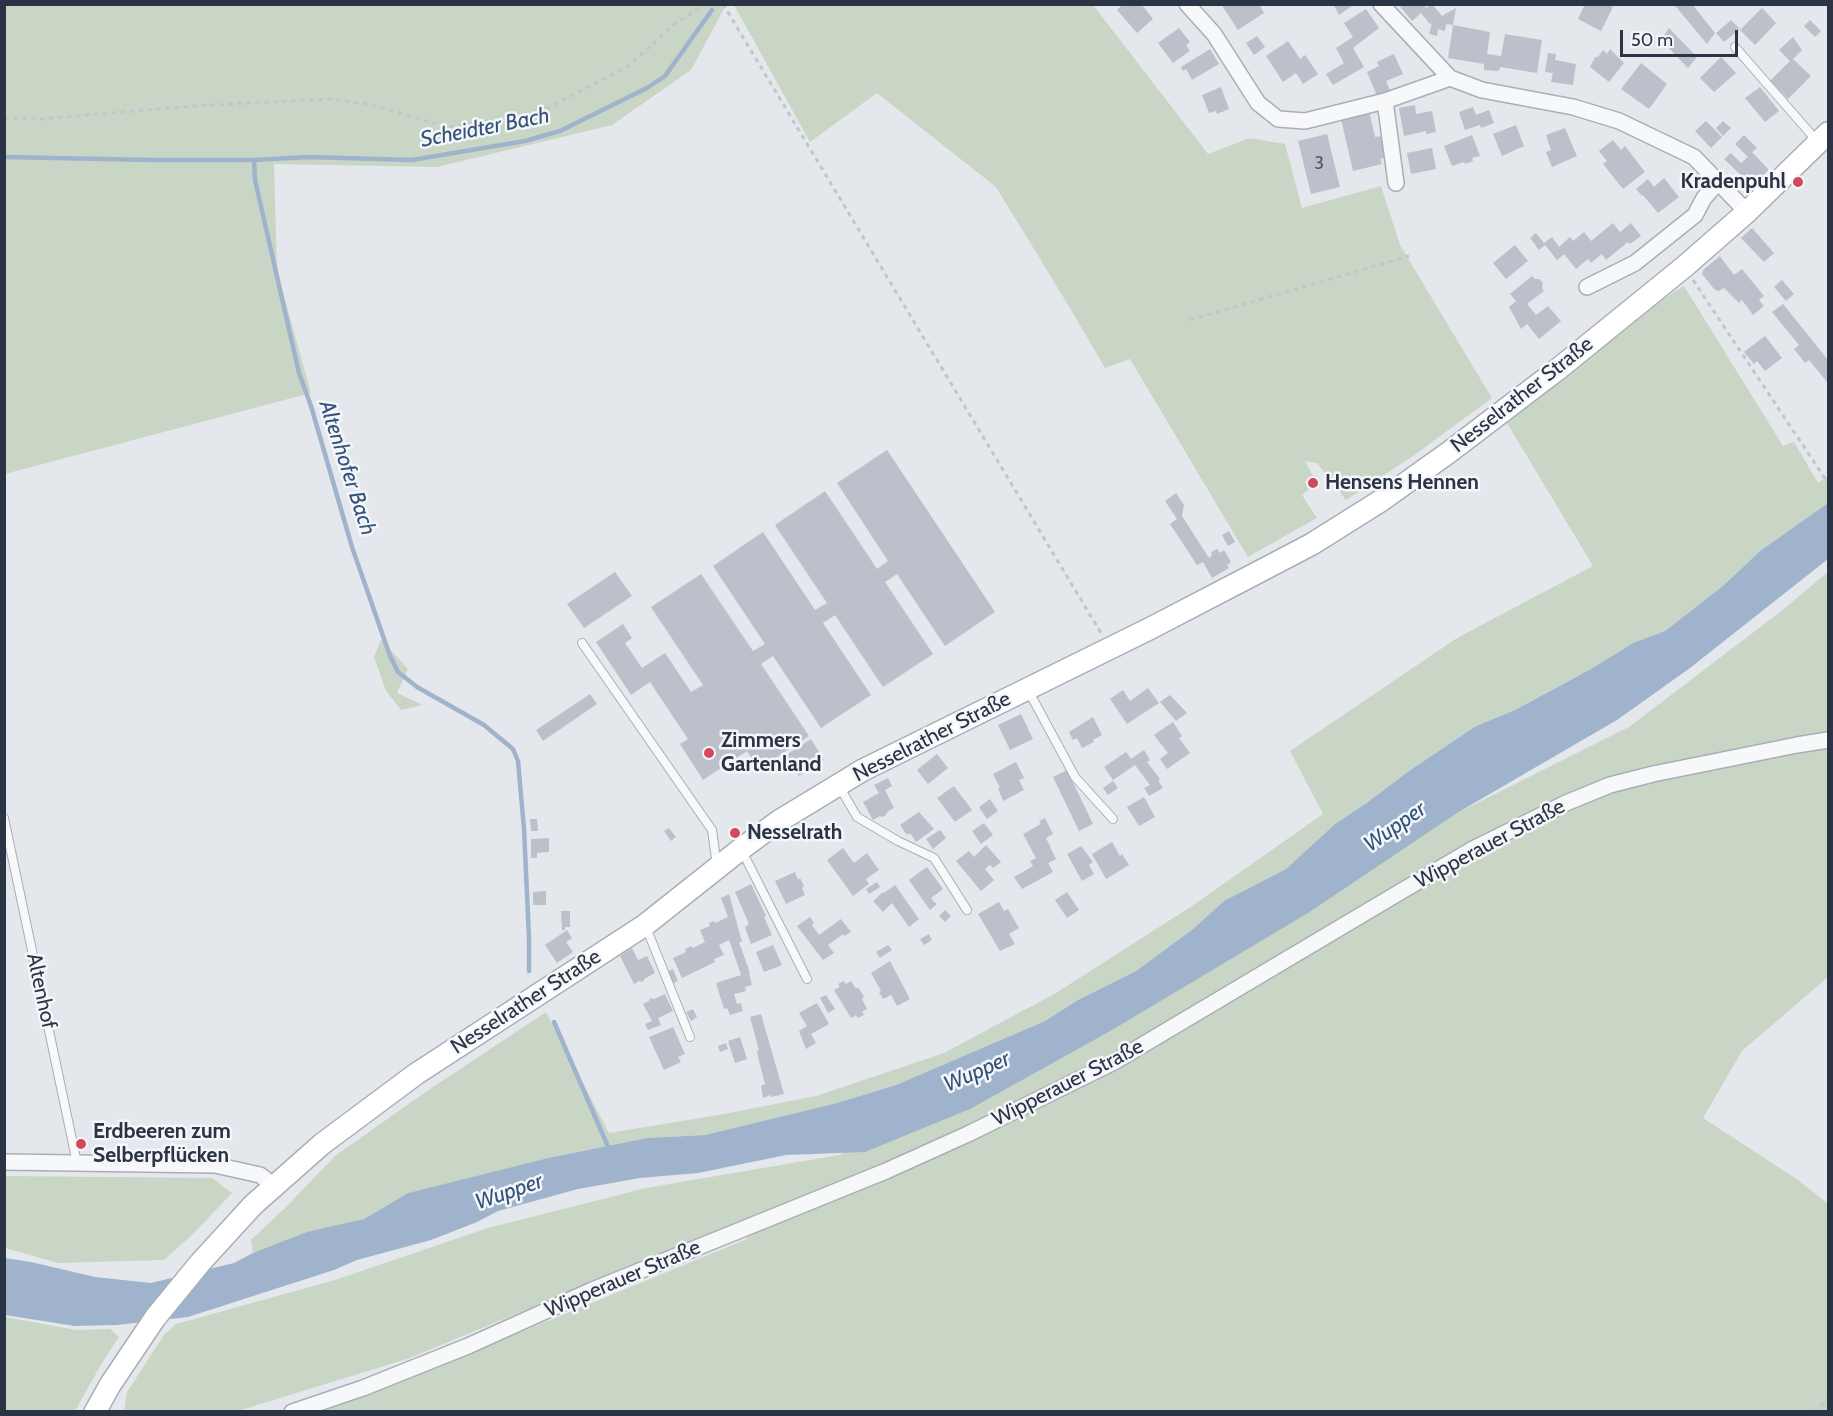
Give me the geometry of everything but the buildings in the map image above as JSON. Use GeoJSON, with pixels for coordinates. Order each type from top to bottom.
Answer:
{"type":"FeatureCollection","features":[{"type":"Feature","properties":{"kind":"main road","name":"Nesselrather Straße"},"geometry":{"type":"LineString","coordinates":[[95,1412],[110,1385],[155,1318],[253,1204],[266,1180],[322,1144],[416,1074],[645,925],[779,821],[863,770],[1260,572],[1312,544],[1382,500],[1557,370],[1684,267],[1747,212],[1824,138]]}},
{"type":"Feature","properties":{"kind":"street"},"geometry":{"type":"LineString","coordinates":[[1187,4],[1214,34],[1258,103],[1278,119],[1305,122],[1385,101],[1450,78]]}},
{"type":"Feature","properties":{"kind":"street"},"geometry":{"type":"LineString","coordinates":[[1381,4],[1450,78],[1482,90],[1573,107],[1619,121],[1694,158],[1747,212]]}},
{"type":"Feature","properties":{"kind":"street"},"geometry":{"type":"LineString","coordinates":[[1385,101],[1396,183]]}},
{"type":"Feature","properties":{"kind":"street"},"geometry":{"type":"LineString","coordinates":[[1587,287],[1635,263],[1695,215],[1704,198],[1718,182]]}},
{"type":"Feature","properties":{"kind":"street","name":"Wipperauer Straße"},"geometry":{"type":"LineString","coordinates":[[292,1412],[363,1388],[468,1346],[590,1292],[886,1171],[968,1134],[1114,1062],[1473,849],[1566,802],[1610,785],[1653,774],[1767,750],[1828,740]]}},
{"type":"Feature","properties":{"kind":"street"},"geometry":{"type":"LineString","coordinates":[[4,1162],[215,1165],[266,1180]]}},
{"type":"Feature","properties":{"kind":"lane"},"geometry":{"type":"LineString","coordinates":[[1735,47],[1806,130],[1824,138]]}},
{"type":"Feature","properties":{"kind":"lane"},"geometry":{"type":"LineString","coordinates":[[582,643],[712,830],[717,868]]}},
{"type":"Feature","properties":{"kind":"lane"},"geometry":{"type":"LineString","coordinates":[[1027,688],[1075,777],[1113,819]]}},
{"type":"Feature","properties":{"kind":"lane"},"geometry":{"type":"LineString","coordinates":[[839,785],[857,818],[934,858],[967,909]]}},
{"type":"Feature","properties":{"kind":"lane","name":"Altenhof"},"geometry":{"type":"LineString","coordinates":[[4,818],[77,1163]]}},
{"type":"Feature","properties":{"kind":"lane"},"geometry":{"type":"LineString","coordinates":[[741,849],[807,979]]}},
{"type":"Feature","properties":{"kind":"lane"},"geometry":{"type":"LineString","coordinates":[[645,925],[690,1037]]}},
{"type":"Feature","properties":{"kind":"path"},"geometry":{"type":"LineString","coordinates":[[4,118],[41,120],[193,106],[330,99],[368,104],[447,127],[532,116],[629,66],[673,25],[706,4]]}},
{"type":"Feature","properties":{"kind":"path"},"geometry":{"type":"LineString","coordinates":[[723,4],[1103,635]]}},
{"type":"Feature","properties":{"kind":"path"},"geometry":{"type":"LineString","coordinates":[[1190,320],[1409,256]]}},
{"type":"Feature","properties":{"kind":"path"},"geometry":{"type":"LineString","coordinates":[[1684,267],[1801,439],[1828,483]]}},
{"type":"Feature","properties":{"kind":"path"},"geometry":{"type":"LineString","coordinates":[[1814,1412],[1828,1400]]}},
{"type":"Feature","properties":{"kind":"green space"},"geometry":{"type":"Polygon","coordinates":[[[4,5],[726,5],[691,70],[612,125],[437,167],[274,164],[277,271],[311,393],[5,474],[4,5]]]}},
{"type":"Feature","properties":{"kind":"green space"},"geometry":{"type":"Polygon","coordinates":[[[734,5],[1093,5],[1208,154],[1250,138],[1285,144],[1302,208],[1381,186],[1400,245],[1492,398],[1413,456],[1346,500],[1317,463],[1305,461],[1313,476],[1305,482],[1309,489],[1302,495],[1317,518],[1248,557],[1130,359],[1105,368],[996,187],[877,93],[810,142],[734,5]]]}},
{"type":"Feature","properties":{"kind":"green space"},"geometry":{"type":"Polygon","coordinates":[[[1684,286],[1783,446],[1794,442],[1818,483],[1828,476],[1828,503],[1760,551],[1724,585],[1665,631],[1633,643],[1591,669],[1515,710],[1476,726],[1335,824],[1286,869],[1224,901],[1193,929],[1136,971],[1078,1000],[1045,1021],[896,1085],[837,1103],[705,1135],[647,1138],[548,1158],[408,1193],[364,1219],[253,1253],[251,1240],[335,1156],[427,1091],[546,1012],[609,1133],[816,1096],[944,1053],[1056,993],[1192,906],[1323,814],[1290,751],[1457,638],[1593,566],[1507,423],[1652,306],[1684,286]]]}},
{"type":"Feature","properties":{"kind":"green space"},"geometry":{"type":"Polygon","coordinates":[[[1828,572],[1828,977],[1742,1051],[1703,1118],[1798,1180],[1828,1204],[1828,1411],[319,1411],[412,1377],[747,1239],[744,1219],[410,1358],[238,1411],[124,1412],[127,1392],[164,1335],[176,1324],[335,1280],[488,1228],[646,1188],[839,1155],[1060,1053],[1457,813],[1629,727],[1780,612],[1828,572]]]}},
{"type":"Feature","properties":{"kind":"green space"},"geometry":{"type":"Polygon","coordinates":[[[381,640],[408,669],[397,693],[423,705],[401,710],[386,691],[374,657],[381,640]]]}},
{"type":"Feature","properties":{"kind":"green space"},"geometry":{"type":"Polygon","coordinates":[[[4,1176],[212,1178],[232,1193],[194,1233],[164,1260],[58,1263],[5,1248],[4,1176]]]}},
{"type":"Feature","properties":{"kind":"green space"},"geometry":{"type":"Polygon","coordinates":[[[5,1317],[76,1330],[110,1329],[119,1337],[75,1411],[5,1411],[5,1317]]]}},
{"type":"Feature","properties":{"kind":"water","name":"Wupper"},"geometry":{"type":"Polygon","coordinates":[[[1828,503],[1828,559],[1690,668],[1617,720],[1457,813],[1308,913],[1112,1030],[970,1109],[865,1152],[786,1155],[698,1173],[640,1178],[578,1189],[498,1211],[431,1240],[357,1260],[334,1270],[188,1317],[117,1325],[75,1326],[5,1315],[5,1258],[95,1277],[151,1283],[234,1263],[307,1232],[364,1219],[408,1193],[548,1158],[647,1138],[705,1135],[837,1103],[896,1085],[1045,1021],[1078,1000],[1136,971],[1193,929],[1224,901],[1286,869],[1335,824],[1476,726],[1515,710],[1591,669],[1633,643],[1665,631],[1724,585],[1760,551],[1828,503]]]}},
{"type":"Feature","properties":{"kind":"waterway","name":"Scheidter Bach"},"geometry":{"type":"LineString","coordinates":[[4,157],[152,160],[254,160],[309,157],[412,160],[525,141],[560,131],[647,88],[665,76],[712,10]]}},
{"type":"Feature","properties":{"kind":"waterway","name":"Altenhofer Bach"},"geometry":{"type":"LineString","coordinates":[[254,160],[255,180],[299,373],[311,406],[352,547],[390,656],[398,672],[417,687],[484,725],[513,749],[518,761],[524,829],[529,971]]}},
{"type":"Feature","properties":{"kind":"waterway","name":"Altenhofer Bach"},"geometry":{"type":"LineString","coordinates":[[554,1022],[609,1149]]}},
{"type":"Feature","properties":{"kind":"place","name":"Kradenpuhl"},"geometry":{"type":"Point","coordinates":[1798,182]}},
{"type":"Feature","properties":{"kind":"place","name":"Hensens Hennen"},"geometry":{"type":"Point","coordinates":[1313,483]}},
{"type":"Feature","properties":{"kind":"place","name":"Zimmers Gartenland"},"geometry":{"type":"Point","coordinates":[709,753]}},
{"type":"Feature","properties":{"kind":"place","name":"Nesselrath"},"geometry":{"type":"Point","coordinates":[735,833]}},
{"type":"Feature","properties":{"kind":"place","name":"Erdbeeren zum Selberpflücken"},"geometry":{"type":"Point","coordinates":[81,1144]}}]}
